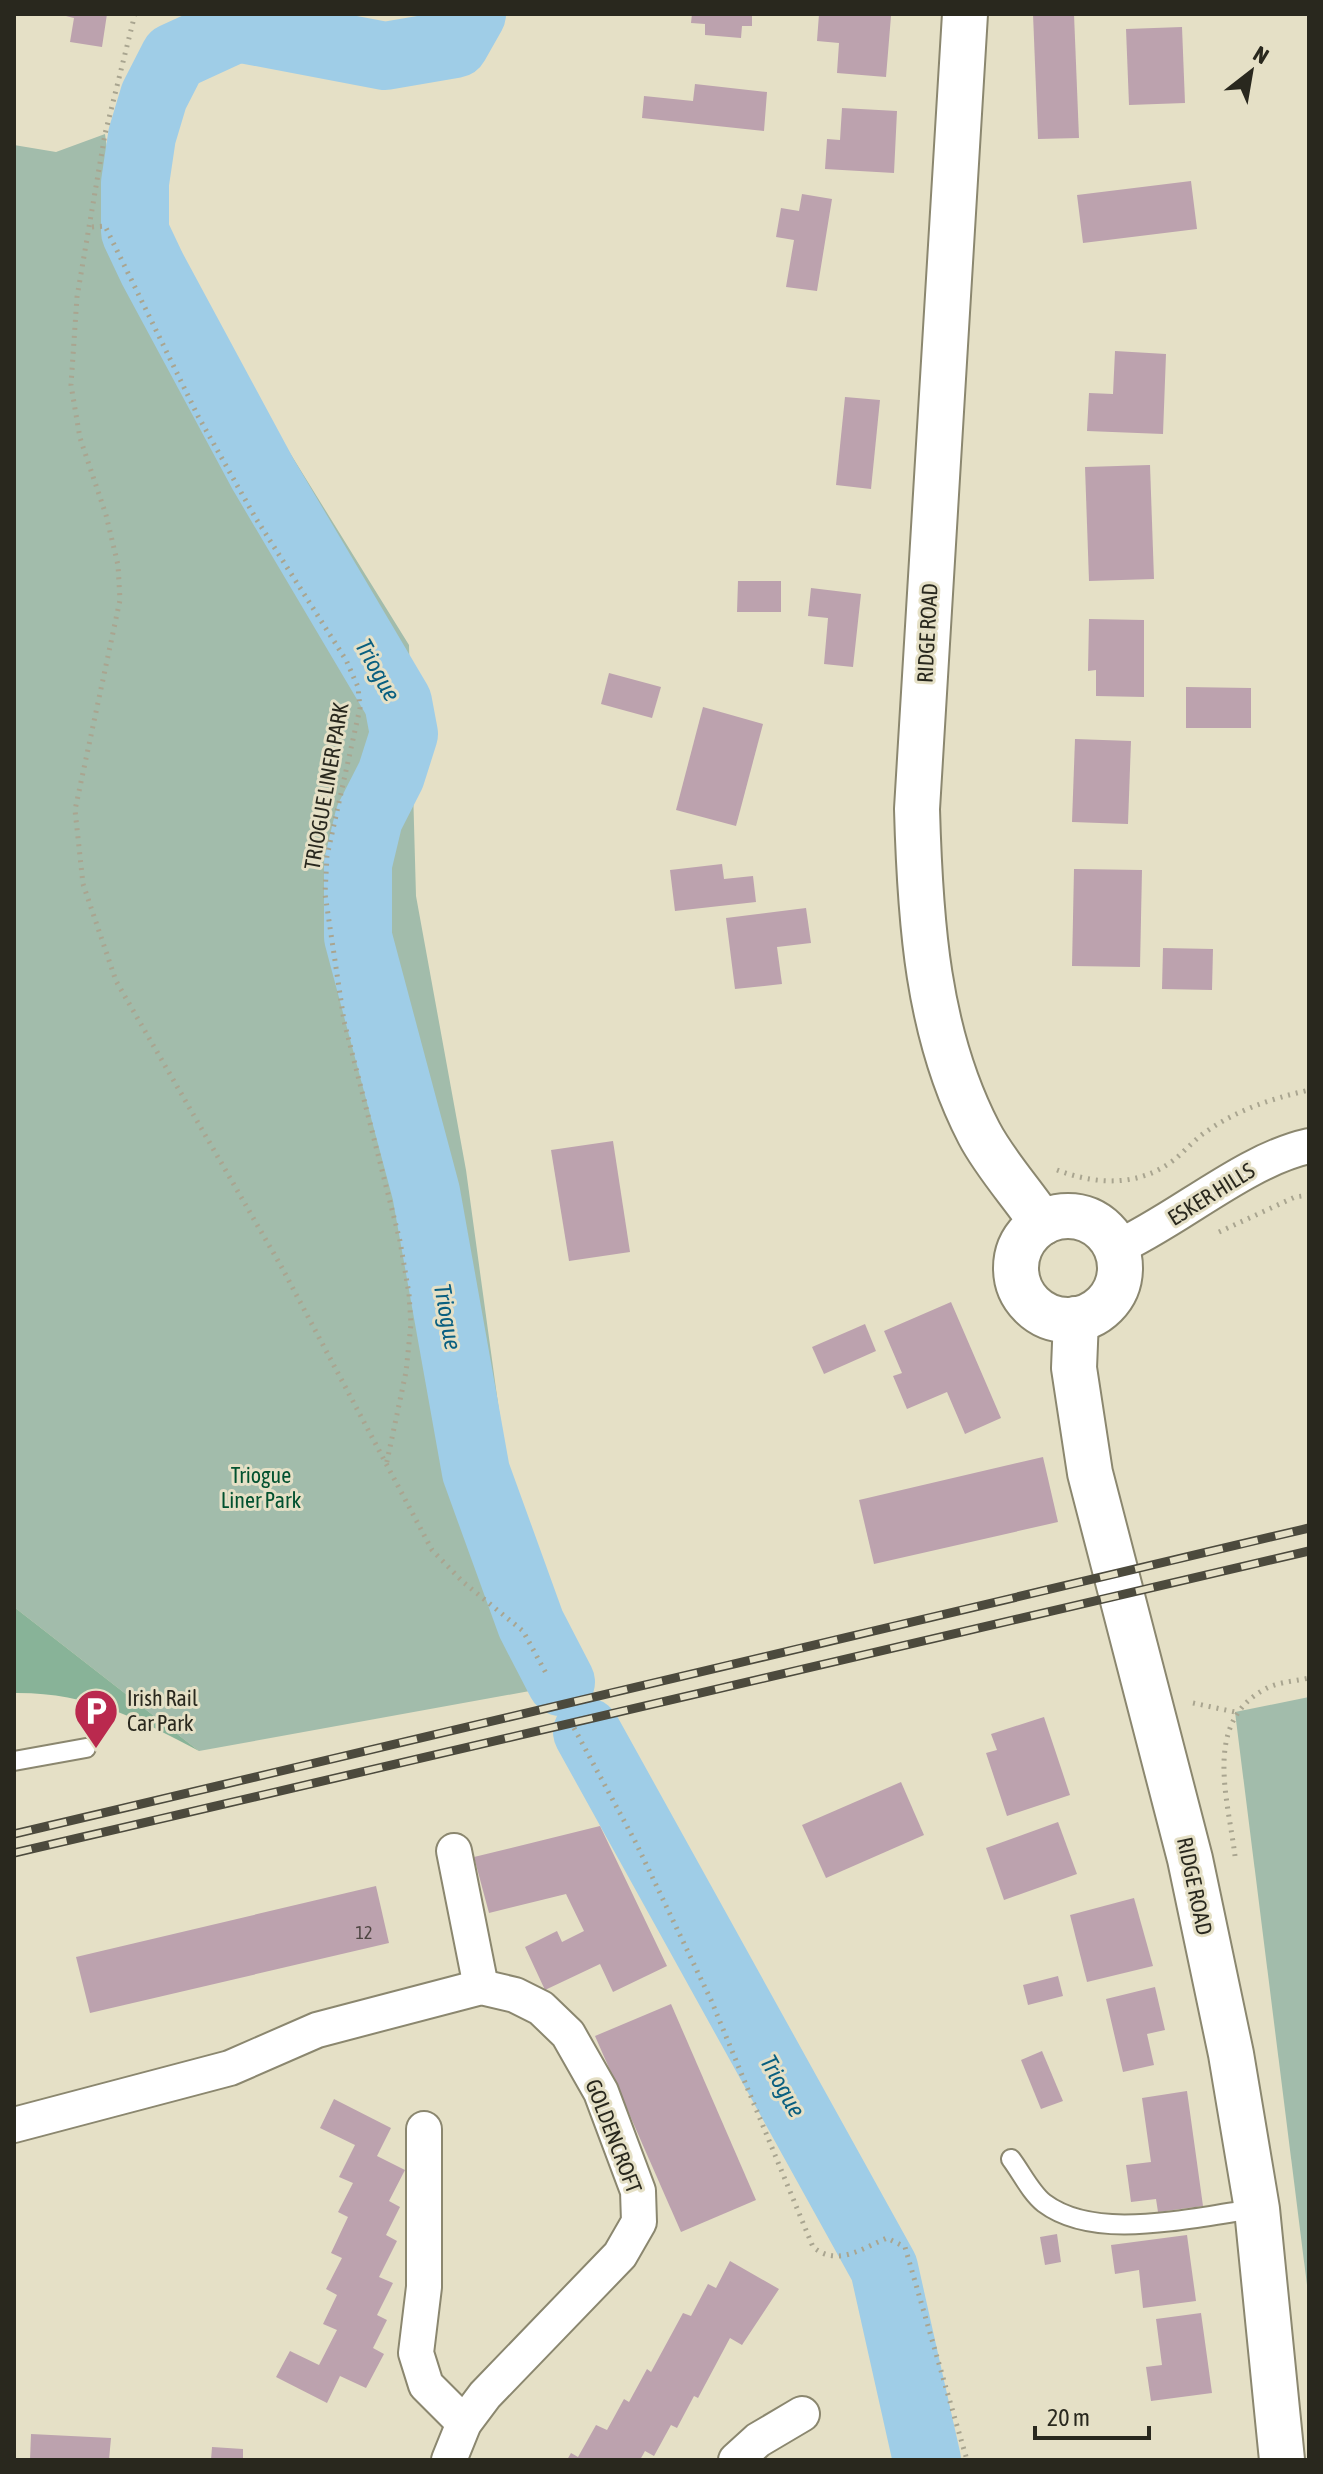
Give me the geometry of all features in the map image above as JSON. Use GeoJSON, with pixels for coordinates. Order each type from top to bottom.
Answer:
{"type":"FeatureCollection","features":[{"type":"Feature","properties":{"kind":"street","name":"RIDGE ROAD"},"geometry":{"type":"LineString","coordinates":[[965,14],[918,794],[919,894],[943,1046],[980,1136],[1042,1223]]}},
{"type":"Feature","properties":{"kind":"street","name":"ESKER HILLS"},"geometry":{"type":"LineString","coordinates":[[1116,1248],[1156,1230],[1174,1215],[1260,1164],[1309,1146]]}},
{"type":"Feature","properties":{"kind":"street"},"geometry":{"type":"LineString","coordinates":[[1067,1215],[1084,1218],[1100,1227],[1116,1248],[1120,1274],[1115,1290],[1099,1309],[1076,1319],[1043,1314],[1021,1290],[1016,1274],[1017,1257],[1023,1241],[1042,1223],[1067,1215]]}},
{"type":"Feature","properties":{"kind":"street","name":"RIDGE ROAD"},"geometry":{"type":"LineString","coordinates":[[1076,1319],[1074,1368],[1090,1473],[1190,1859],[1231,2054],[1257,2209],[1282,2460]]}},
{"type":"Feature","properties":{"kind":"street"},"geometry":{"type":"LineString","coordinates":[[454,1851],[481,1987]]}},
{"type":"Feature","properties":{"kind":"street","name":"GOLDENCROFT"},"geometry":{"type":"LineString","coordinates":[[14,2125],[230,2068],[317,2030],[481,1987],[515,1995],[541,2008],[568,2034],[601,2092],[638,2191],[639,2222],[620,2255],[485,2395],[464,2423],[449,2460]]}},
{"type":"Feature","properties":{"kind":"street"},"geometry":{"type":"LineString","coordinates":[[424,2129],[424,2287],[416,2353],[426,2385],[464,2423]]}},
{"type":"Feature","properties":{"kind":"street"},"geometry":{"type":"LineString","coordinates":[[736,2460],[758,2440],[802,2414]]}},
{"type":"Feature","properties":{"kind":"lane"},"geometry":{"type":"LineString","coordinates":[[14,1761],[86,1748]]}},
{"type":"Feature","properties":{"kind":"lane"},"geometry":{"type":"LineString","coordinates":[[1011,2159],[1042,2202],[1072,2220],[1105,2227],[1257,2209]]}},
{"type":"Feature","properties":{"kind":"path"},"geometry":{"type":"LineString","coordinates":[[135,14],[105,134],[92,227],[77,297],[71,385],[80,438],[106,515],[118,565],[120,600],[75,810],[83,884],[116,981],[281,1266],[432,1550],[463,1582],[523,1631],[547,1675]]}},
{"type":"Feature","properties":{"kind":"path","name":"TRIOGUE LINER PARK"},"geometry":{"type":"LineString","coordinates":[[92,227],[105,226],[198,416],[255,517],[346,660],[358,687],[360,708],[327,856],[325,894],[344,1021],[400,1241],[409,1294],[411,1324],[406,1372],[386,1468]]}},
{"type":"Feature","properties":{"kind":"path"},"geometry":{"type":"LineString","coordinates":[[1048,1166],[1105,1182],[1154,1173],[1205,1132],[1257,1102],[1309,1090]]}},
{"type":"Feature","properties":{"kind":"path"},"geometry":{"type":"LineString","coordinates":[[1221,1233],[1295,1197],[1309,1195]]}},
{"type":"Feature","properties":{"kind":"path"},"geometry":{"type":"LineString","coordinates":[[574,1728],[636,1843],[711,2000],[813,2247],[826,2258],[839,2258],[887,2238],[905,2247],[967,2460]]}},
{"type":"Feature","properties":{"kind":"green space","name":"Triogue Liner Park"},"geometry":{"type":"Polygon","coordinates":[[[105,134],[112,186],[151,229],[409,645],[416,896],[466,1170],[507,1469],[550,1646],[568,1684],[199,1751],[14,1607],[14,145],[56,152],[105,134]]]}},
{"type":"Feature","properties":{"kind":"green space"},"geometry":{"type":"Polygon","coordinates":[[[14,1607],[199,1751],[111,1709],[65,1697],[14,1693],[14,1607]]]}},
{"type":"Feature","properties":{"kind":"green space"},"geometry":{"type":"Polygon","coordinates":[[[1309,1697],[1309,2301],[1235,1712],[1309,1697]]]}},
{"type":"Feature","properties":{"kind":"building"},"geometry":{"type":"Polygon","coordinates":[[[58,14],[107,14],[102,47],[70,42],[74,18],[58,14]]]}},
{"type":"Feature","properties":{"kind":"building"},"geometry":{"type":"Polygon","coordinates":[[[692,14],[752,14],[752,26],[742,26],[741,38],[705,35],[705,24],[691,23],[692,14]]]}},
{"type":"Feature","properties":{"kind":"building"},"geometry":{"type":"Polygon","coordinates":[[[819,14],[891,16],[886,77],[837,73],[839,43],[817,41],[819,14]]]}},
{"type":"Feature","properties":{"kind":"building"},"geometry":{"type":"Polygon","coordinates":[[[1033,14],[1074,14],[1079,138],[1038,139],[1033,14]]]}},
{"type":"Feature","properties":{"kind":"building"},"geometry":{"type":"Polygon","coordinates":[[[1182,27],[1185,103],[1129,105],[1126,29],[1182,27]]]}},
{"type":"Feature","properties":{"kind":"building"},"geometry":{"type":"Polygon","coordinates":[[[695,84],[767,92],[764,131],[642,118],[644,96],[693,101],[695,84]]]}},
{"type":"Feature","properties":{"kind":"building"},"geometry":{"type":"Polygon","coordinates":[[[842,108],[897,111],[894,173],[825,169],[827,139],[840,140],[842,108]]]}},
{"type":"Feature","properties":{"kind":"building"},"geometry":{"type":"Polygon","coordinates":[[[1191,181],[1197,229],[1083,243],[1077,195],[1191,181]]]}},
{"type":"Feature","properties":{"kind":"building"},"geometry":{"type":"Polygon","coordinates":[[[802,194],[832,199],[817,291],[786,287],[794,240],[776,237],[781,208],[799,211],[802,194]]]}},
{"type":"Feature","properties":{"kind":"building"},"geometry":{"type":"Polygon","coordinates":[[[1115,351],[1166,354],[1163,434],[1087,431],[1089,393],[1113,394],[1115,351]]]}},
{"type":"Feature","properties":{"kind":"building"},"geometry":{"type":"Polygon","coordinates":[[[845,397],[880,400],[871,489],[836,485],[845,397]]]}},
{"type":"Feature","properties":{"kind":"building"},"geometry":{"type":"Polygon","coordinates":[[[1150,465],[1154,579],[1089,581],[1085,467],[1150,465]]]}},
{"type":"Feature","properties":{"kind":"building"},"geometry":{"type":"Polygon","coordinates":[[[738,581],[781,581],[781,612],[737,612],[738,581]]]}},
{"type":"Feature","properties":{"kind":"building"},"geometry":{"type":"Polygon","coordinates":[[[811,588],[861,594],[853,667],[824,664],[828,618],[808,616],[811,588]]]}},
{"type":"Feature","properties":{"kind":"building"},"geometry":{"type":"Polygon","coordinates":[[[1089,619],[1144,620],[1144,697],[1096,696],[1096,670],[1088,671],[1089,619]]]}},
{"type":"Feature","properties":{"kind":"building"},"geometry":{"type":"Polygon","coordinates":[[[609,673],[661,687],[652,718],[601,704],[609,673]]]}},
{"type":"Feature","properties":{"kind":"building"},"geometry":{"type":"Polygon","coordinates":[[[1186,687],[1251,688],[1251,728],[1186,728],[1186,687]]]}},
{"type":"Feature","properties":{"kind":"building"},"geometry":{"type":"Polygon","coordinates":[[[703,707],[763,724],[736,826],[676,810],[703,707]]]}},
{"type":"Feature","properties":{"kind":"building"},"geometry":{"type":"Polygon","coordinates":[[[1075,739],[1131,741],[1128,824],[1072,822],[1075,739]]]}},
{"type":"Feature","properties":{"kind":"building"},"geometry":{"type":"Polygon","coordinates":[[[722,864],[724,879],[753,876],[756,902],[675,911],[670,870],[722,864]]]}},
{"type":"Feature","properties":{"kind":"building"},"geometry":{"type":"Polygon","coordinates":[[[1074,869],[1142,870],[1140,967],[1072,966],[1074,869]]]}},
{"type":"Feature","properties":{"kind":"building"},"geometry":{"type":"Polygon","coordinates":[[[806,908],[811,943],[777,947],[782,984],[735,989],[726,918],[806,908]]]}},
{"type":"Feature","properties":{"kind":"building"},"geometry":{"type":"Polygon","coordinates":[[[1163,948],[1213,949],[1212,990],[1162,989],[1163,948]]]}},
{"type":"Feature","properties":{"kind":"building"},"geometry":{"type":"Polygon","coordinates":[[[613,1141],[630,1252],[569,1261],[551,1150],[613,1141]]]}},
{"type":"Feature","properties":{"kind":"building"},"geometry":{"type":"Polygon","coordinates":[[[951,1302],[1001,1418],[965,1434],[947,1392],[907,1409],[893,1376],[902,1373],[884,1331],[951,1302]]]}},
{"type":"Feature","properties":{"kind":"building"},"geometry":{"type":"Polygon","coordinates":[[[865,1324],[876,1351],[824,1374],[812,1347],[865,1324]]]}},
{"type":"Feature","properties":{"kind":"building"},"geometry":{"type":"Polygon","coordinates":[[[1043,1457],[1058,1522],[874,1564],[859,1500],[1043,1457]]]}},
{"type":"Feature","properties":{"kind":"building"},"geometry":{"type":"Polygon","coordinates":[[[1044,1717],[1070,1795],[1007,1816],[986,1753],[997,1750],[991,1734],[1044,1717]]]}},
{"type":"Feature","properties":{"kind":"building"},"geometry":{"type":"Polygon","coordinates":[[[901,1782],[924,1835],[826,1878],[802,1825],[901,1782]]]}},
{"type":"Feature","properties":{"kind":"building"},"geometry":{"type":"Polygon","coordinates":[[[1058,1822],[1077,1874],[1004,1900],[986,1848],[1058,1822]]]}},
{"type":"Feature","properties":{"kind":"building"},"geometry":{"type":"Polygon","coordinates":[[[600,1826],[667,1966],[613,1992],[600,1964],[545,1990],[525,1947],[557,1931],[562,1942],[584,1931],[566,1894],[489,1913],[474,1857],[600,1826]]]}},
{"type":"Feature","properties":{"kind":"building"},"geometry":{"type":"Polygon","coordinates":[[[376,1886],[389,1943],[90,2013],[76,1957],[376,1886]]]}},
{"type":"Feature","properties":{"kind":"building"},"geometry":{"type":"Polygon","coordinates":[[[1134,1898],[1153,1966],[1087,1982],[1070,1915],[1134,1898]]]}},
{"type":"Feature","properties":{"kind":"building"},"geometry":{"type":"Polygon","coordinates":[[[1058,1976],[1063,1996],[1028,2005],[1023,1985],[1058,1976]]]}},
{"type":"Feature","properties":{"kind":"building"},"geometry":{"type":"Polygon","coordinates":[[[1155,1987],[1165,2030],[1147,2034],[1154,2065],[1123,2072],[1106,1999],[1155,1987]]]}},
{"type":"Feature","properties":{"kind":"building"},"geometry":{"type":"Polygon","coordinates":[[[671,2004],[756,2200],[681,2232],[595,2036],[671,2004]]]}},
{"type":"Feature","properties":{"kind":"building"},"geometry":{"type":"Polygon","coordinates":[[[1042,2051],[1063,2101],[1041,2109],[1021,2060],[1042,2051]]]}},
{"type":"Feature","properties":{"kind":"building"},"geometry":{"type":"Polygon","coordinates":[[[1187,2091],[1203,2206],[1158,2212],[1156,2199],[1131,2202],[1126,2165],[1151,2162],[1142,2098],[1187,2091]]]}},
{"type":"Feature","properties":{"kind":"building"},"geometry":{"type":"Polygon","coordinates":[[[334,2099],[391,2128],[377,2156],[405,2170],[389,2201],[400,2207],[386,2235],[397,2241],[379,2277],[393,2283],[377,2315],[387,2320],[373,2348],[384,2354],[366,2388],[340,2376],[327,2403],[276,2377],[290,2351],[319,2365],[337,2330],[323,2324],[337,2295],[326,2289],[342,2258],[331,2253],[348,2217],[338,2212],[353,2183],[339,2177],[355,2145],[320,2128],[334,2099]]]}},
{"type":"Feature","properties":{"kind":"building"},"geometry":{"type":"Polygon","coordinates":[[[1057,2234],[1061,2262],[1045,2265],[1040,2237],[1057,2234]]]}},
{"type":"Feature","properties":{"kind":"building"},"geometry":{"type":"Polygon","coordinates":[[[1187,2235],[1196,2301],[1143,2308],[1139,2270],[1115,2274],[1111,2245],[1187,2235]]]}},
{"type":"Feature","properties":{"kind":"building"},"geometry":{"type":"Polygon","coordinates":[[[730,2261],[779,2289],[742,2345],[730,2338],[698,2398],[694,2396],[677,2428],[671,2425],[654,2456],[645,2451],[640,2460],[567,2460],[571,2453],[578,2457],[596,2425],[607,2430],[624,2399],[629,2402],[647,2369],[651,2372],[683,2313],[691,2316],[708,2284],[716,2288],[730,2261]]]}},
{"type":"Feature","properties":{"kind":"building"},"geometry":{"type":"Polygon","coordinates":[[[1201,2313],[1212,2393],[1151,2401],[1146,2367],[1162,2365],[1156,2319],[1201,2313]]]}},
{"type":"Feature","properties":{"kind":"building"},"geometry":{"type":"Polygon","coordinates":[[[31,2434],[111,2438],[109,2460],[30,2460],[31,2434]]]}},
{"type":"Feature","properties":{"kind":"building"},"geometry":{"type":"Polygon","coordinates":[[[212,2447],[243,2449],[243,2460],[211,2460],[212,2447]]]}},
{"type":"Feature","properties":{"kind":"waterway","name":"Triogue"},"geometry":{"type":"LineString","coordinates":[[472,14],[455,44],[385,56],[237,28],[174,57],[154,96],[142,136],[135,183],[135,232],[263,474],[398,702],[404,734],[391,775],[369,818],[358,864],[358,937],[426,1192],[476,1472],[531,1624],[561,1682]]}},
{"type":"Feature","properties":{"kind":"waterway","name":"Triogue"},"geometry":{"type":"LineString","coordinates":[[587,1732],[884,2268],[927,2460]]}},
{"type":"Feature","properties":{"kind":"railway"},"geometry":{"type":"LineString","coordinates":[[14,1834],[1309,1528]]}},
{"type":"Feature","properties":{"kind":"railway"},"geometry":{"type":"LineString","coordinates":[[14,1853],[1309,1551]]}},
{"type":"Feature","properties":{"kind":"place","name":"Irish Rail Car Park"},"geometry":{"type":"Point","coordinates":[96,1750]}}]}
